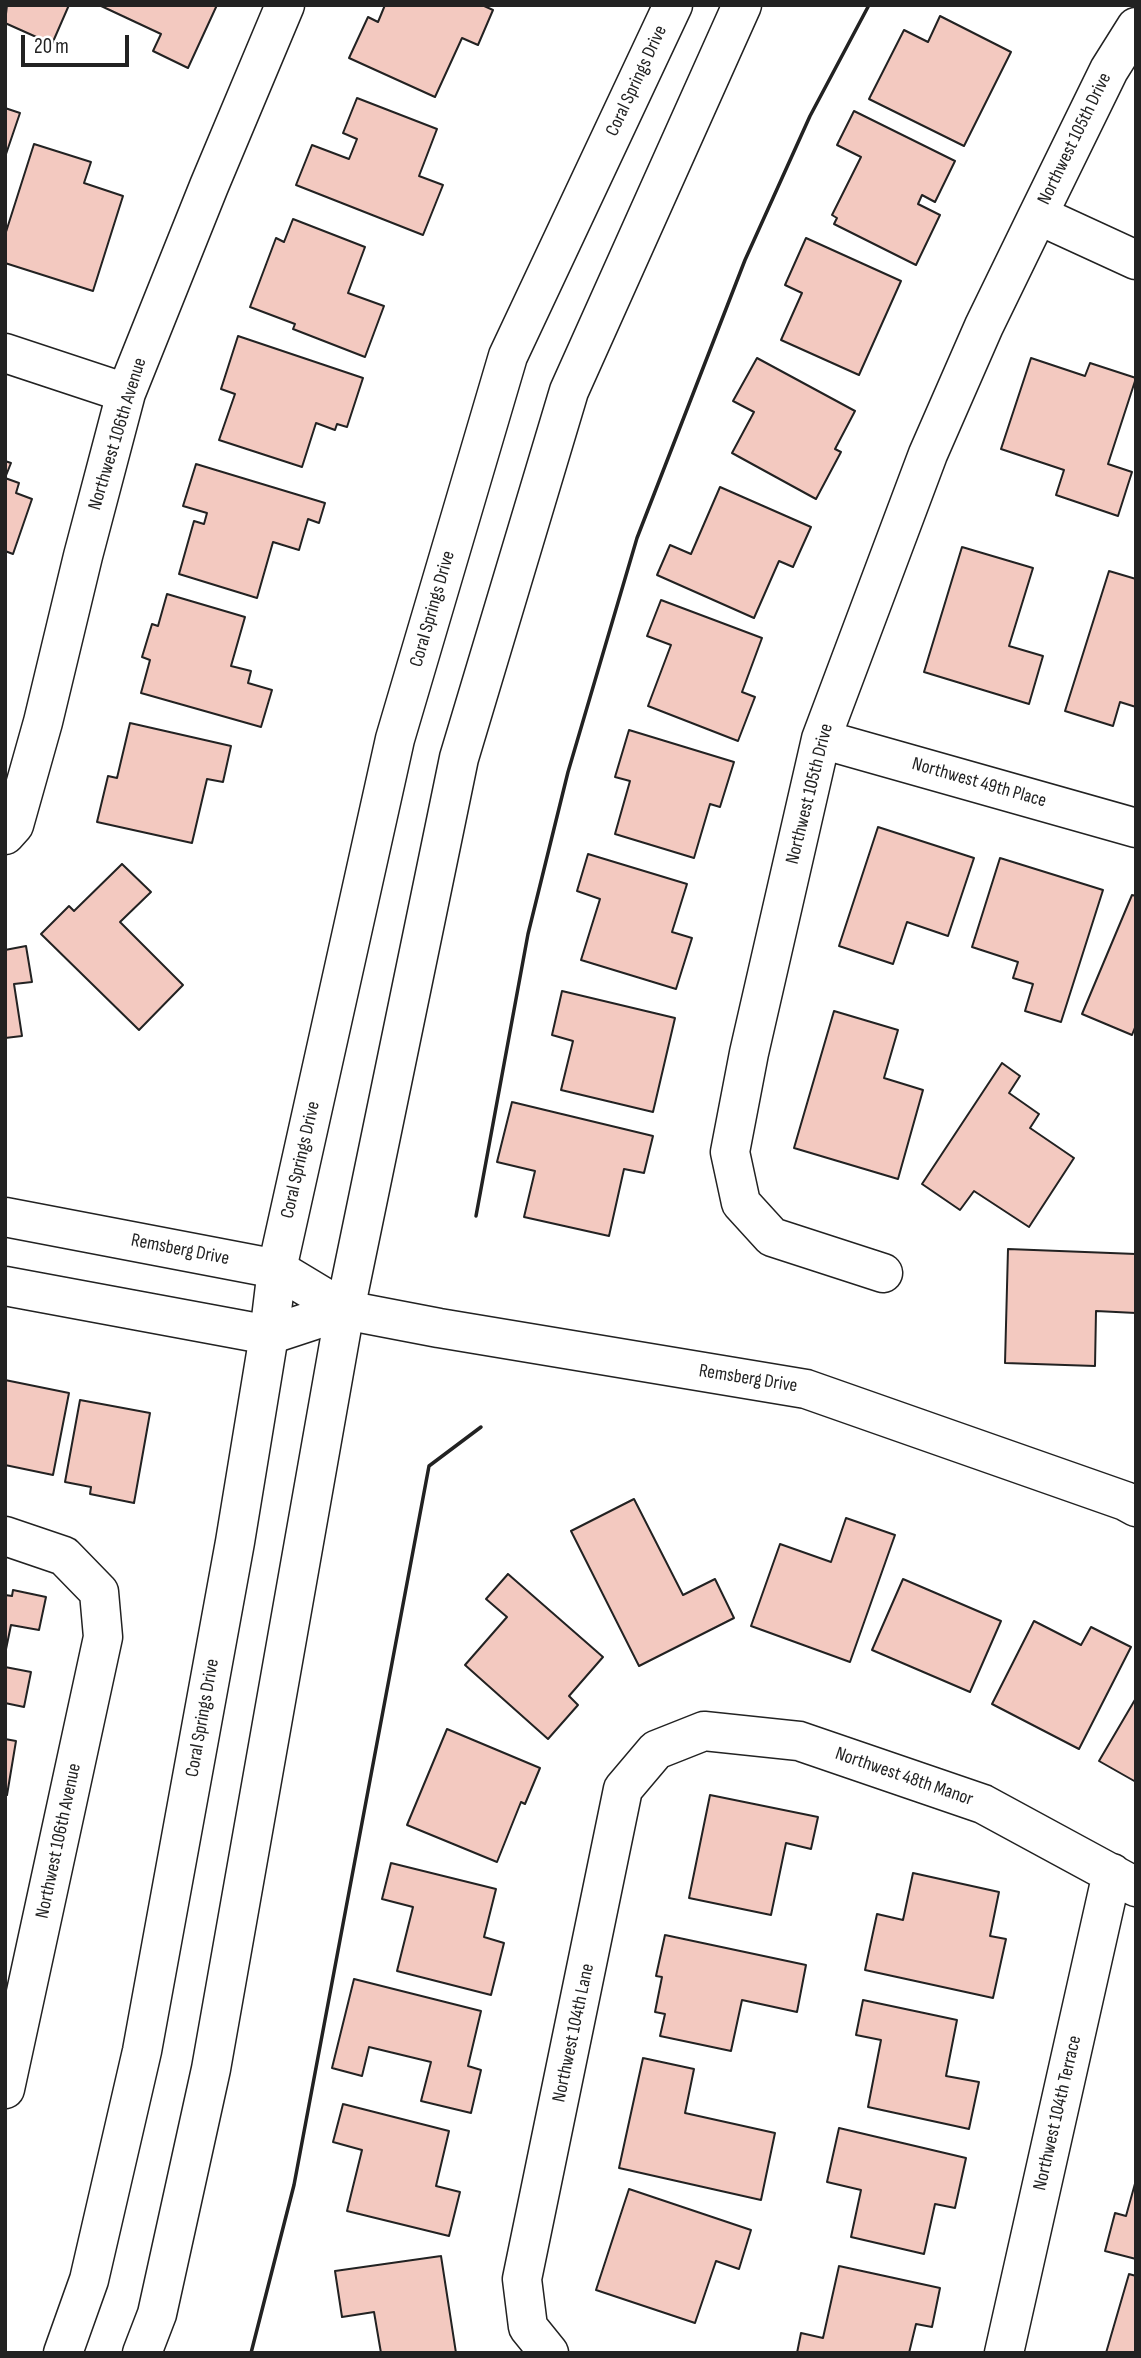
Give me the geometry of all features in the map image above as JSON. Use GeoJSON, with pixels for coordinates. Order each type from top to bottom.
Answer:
{"type":"FeatureCollection","features":[{"type":"Feature","properties":{"kind":"street","name":"Northwest 106th Avenue"},"geometry":{"type":"LineString","coordinates":[[5,835],[14,825],[39,735],[126,393],[285,5]]}},
{"type":"Feature","properties":{"kind":"street","name":"Coral Springs Drive"},"geometry":{"type":"LineString","coordinates":[[63,2353],[89,2280],[142,2051],[235,1542],[269,1335],[277,1269],[395,739],[508,356],[673,5]]}},
{"type":"Feature","properties":{"kind":"street"},"geometry":{"type":"LineString","coordinates":[[142,2353],[157,2314],[211,2069],[345,1310],[458,758],[569,391],[742,5]]}},
{"type":"Feature","properties":{"kind":"street","name":"Northwest 105th Drive"},"geometry":{"type":"LineString","coordinates":[[883,1273],[772,1237],[741,1203],[730,1152],[750,1053],[821,738],[928,454],[984,327],[1109,70],[1136,27]]}},
{"type":"Feature","properties":{"kind":"street","name":"Northwest 105th Drive"},"geometry":{"type":"LineString","coordinates":[[1038,215],[1136,260]]}},
{"type":"Feature","properties":{"kind":"street"},"geometry":{"type":"LineString","coordinates":[[5,353],[126,393]]}},
{"type":"Feature","properties":{"kind":"street","name":"Northwest 49th Place"},"geometry":{"type":"LineString","coordinates":[[821,738],[1136,828]]}},
{"type":"Feature","properties":{"kind":"street","name":"Remsberg Drive"},"geometry":{"type":"LineString","coordinates":[[5,1217],[277,1269],[345,1310],[806,1388],[1136,1507]]}},
{"type":"Feature","properties":{"kind":"street","name":"Remsberg Drive"},"geometry":{"type":"LineString","coordinates":[[5,1286],[269,1335],[345,1310]]}},
{"type":"Feature","properties":{"kind":"street","name":"Northwest 106th Avenue"},"geometry":{"type":"LineString","coordinates":[[5,1536],[64,1556],[99,1592],[103,1637],[5,2089]]}},
{"type":"Feature","properties":{"kind":"street","name":"Northwest 48th Manor"},"geometry":{"type":"LineString","coordinates":[[656,1750],[704,1731],[799,1741],[983,1804],[1124,1880]]}},
{"type":"Feature","properties":{"kind":"street","name":"Northwest 104th Lane"},"geometry":{"type":"LineString","coordinates":[[539,2340],[522,2279],[623,1789],[656,1750]]}},
{"type":"Feature","properties":{"kind":"street","name":"Northwest 104th Terrace"},"geometry":{"type":"LineString","coordinates":[[1004,2353],[1124,1880]]}},
{"type":"Feature","properties":{"kind":"building"},"geometry":{"type":"Polygon","coordinates":[[[7,5],[69,5],[52,44],[5,23],[7,5]]]}},
{"type":"Feature","properties":{"kind":"building"},"geometry":{"type":"Polygon","coordinates":[[[99,5],[217,5],[188,68],[153,51],[161,34],[99,5]]]}},
{"type":"Feature","properties":{"kind":"building"},"geometry":{"type":"Polygon","coordinates":[[[385,5],[482,5],[493,10],[478,45],[462,38],[435,97],[349,58],[368,17],[378,22],[385,5]]]}},
{"type":"Feature","properties":{"kind":"building"},"geometry":{"type":"Polygon","coordinates":[[[940,16],[1011,52],[964,146],[869,99],[904,30],[928,42],[940,16]]]}},
{"type":"Feature","properties":{"kind":"building"},"geometry":{"type":"Polygon","coordinates":[[[357,98],[437,129],[419,176],[443,185],[423,235],[296,185],[312,145],[349,159],[357,139],[343,133],[357,98]]]}},
{"type":"Feature","properties":{"kind":"building"},"geometry":{"type":"Polygon","coordinates":[[[5,108],[20,113],[5,157],[5,108]]]}},
{"type":"Feature","properties":{"kind":"building"},"geometry":{"type":"Polygon","coordinates":[[[854,111],[955,161],[935,202],[922,195],[918,204],[940,215],[916,265],[834,224],[837,218],[832,215],[861,157],[837,145],[854,111]]]}},
{"type":"Feature","properties":{"kind":"building"},"geometry":{"type":"Polygon","coordinates":[[[34,144],[91,162],[84,183],[123,196],[93,291],[5,263],[5,235],[34,144]]]}},
{"type":"Feature","properties":{"kind":"building"},"geometry":{"type":"Polygon","coordinates":[[[293,219],[365,247],[348,293],[384,306],[365,357],[293,329],[295,324],[250,307],[276,238],[284,242],[293,219]]]}},
{"type":"Feature","properties":{"kind":"building"},"geometry":{"type":"Polygon","coordinates":[[[806,238],[901,281],[859,375],[781,340],[802,293],[785,285],[806,238]]]}},
{"type":"Feature","properties":{"kind":"building"},"geometry":{"type":"Polygon","coordinates":[[[238,336],[363,378],[347,427],[337,424],[335,430],[316,423],[302,467],[219,440],[235,394],[221,389],[238,336]]]}},
{"type":"Feature","properties":{"kind":"building"},"geometry":{"type":"Polygon","coordinates":[[[757,358],[855,411],[835,449],[841,452],[816,499],[732,453],[754,412],[733,401],[757,358]]]}},
{"type":"Feature","properties":{"kind":"building"},"geometry":{"type":"Polygon","coordinates":[[[1031,358],[1085,376],[1090,363],[1136,378],[1108,464],[1132,472],[1118,516],[1056,495],[1064,470],[1001,449],[1031,358]]]}},
{"type":"Feature","properties":{"kind":"building"},"geometry":{"type":"Polygon","coordinates":[[[5,461],[11,463],[5,478],[5,461]]]}},
{"type":"Feature","properties":{"kind":"building"},"geometry":{"type":"Polygon","coordinates":[[[196,464],[325,503],[319,523],[308,519],[299,550],[273,542],[257,598],[179,574],[194,521],[204,524],[207,513],[183,506],[196,464]]]}},
{"type":"Feature","properties":{"kind":"building"},"geometry":{"type":"Polygon","coordinates":[[[5,478],[19,483],[16,493],[32,499],[13,554],[5,551],[5,478]]]}},
{"type":"Feature","properties":{"kind":"building"},"geometry":{"type":"Polygon","coordinates":[[[720,487],[811,527],[793,567],[779,561],[754,618],[657,575],[670,545],[691,554],[720,487]]]}},
{"type":"Feature","properties":{"kind":"building"},"geometry":{"type":"Polygon","coordinates":[[[962,547],[1033,568],[1009,646],[1043,656],[1029,704],[924,672],[962,547]]]}},
{"type":"Feature","properties":{"kind":"building"},"geometry":{"type":"Polygon","coordinates":[[[1109,571],[1136,579],[1136,707],[1120,702],[1113,726],[1065,711],[1109,571]]]}},
{"type":"Feature","properties":{"kind":"building"},"geometry":{"type":"Polygon","coordinates":[[[167,594],[245,617],[231,666],[251,671],[248,683],[272,690],[261,727],[141,693],[150,660],[142,657],[152,624],[158,626],[167,594]]]}},
{"type":"Feature","properties":{"kind":"building"},"geometry":{"type":"Polygon","coordinates":[[[661,600],[762,638],[742,692],[755,697],[738,741],[648,706],[671,645],[647,636],[661,600]]]}},
{"type":"Feature","properties":{"kind":"building"},"geometry":{"type":"Polygon","coordinates":[[[130,723],[231,746],[223,782],[207,779],[192,843],[97,822],[108,776],[117,778],[130,723]]]}},
{"type":"Feature","properties":{"kind":"building"},"geometry":{"type":"Polygon","coordinates":[[[629,730],[734,762],[720,807],[710,804],[694,858],[615,834],[630,781],[615,777],[629,730]]]}},
{"type":"Feature","properties":{"kind":"building"},"geometry":{"type":"Polygon","coordinates":[[[878,827],[974,858],[948,936],[907,922],[893,964],[839,946],[878,827]]]}},
{"type":"Feature","properties":{"kind":"building"},"geometry":{"type":"Polygon","coordinates":[[[588,854],[687,884],[672,932],[692,938],[676,989],[581,960],[600,899],[577,891],[588,854]]]}},
{"type":"Feature","properties":{"kind":"building"},"geometry":{"type":"Polygon","coordinates":[[[1000,858],[1103,890],[1061,1022],[1025,1011],[1033,984],[1013,978],[1018,962],[972,947],[1000,858]]]}},
{"type":"Feature","properties":{"kind":"building"},"geometry":{"type":"Polygon","coordinates":[[[122,864],[151,892],[120,922],[183,985],[139,1030],[41,934],[69,906],[74,911],[122,864]]]}},
{"type":"Feature","properties":{"kind":"building"},"geometry":{"type":"Polygon","coordinates":[[[1132,895],[1136,896],[1136,1025],[1132,1035],[1082,1014],[1132,895]]]}},
{"type":"Feature","properties":{"kind":"building"},"geometry":{"type":"Polygon","coordinates":[[[26,946],[32,982],[14,984],[22,1036],[5,1038],[5,950],[26,946]]]}},
{"type":"Feature","properties":{"kind":"building"},"geometry":{"type":"Polygon","coordinates":[[[562,991],[675,1018],[653,1112],[561,1090],[573,1041],[552,1035],[562,991]]]}},
{"type":"Feature","properties":{"kind":"building"},"geometry":{"type":"Polygon","coordinates":[[[834,1011],[898,1030],[884,1078],[923,1090],[898,1179],[794,1148],[834,1011]]]}},
{"type":"Feature","properties":{"kind":"building"},"geometry":{"type":"Polygon","coordinates":[[[1002,1063],[1020,1076],[1009,1093],[1039,1114],[1030,1128],[1074,1158],[1029,1227],[974,1191],[960,1210],[922,1184],[1002,1063]]]}},
{"type":"Feature","properties":{"kind":"building"},"geometry":{"type":"Polygon","coordinates":[[[512,1102],[653,1136],[644,1173],[624,1169],[609,1236],[524,1217],[535,1171],[497,1162],[512,1102]]]}},
{"type":"Feature","properties":{"kind":"building"},"geometry":{"type":"Polygon","coordinates":[[[1008,1249],[1136,1254],[1136,1313],[1096,1311],[1095,1366],[1005,1363],[1008,1249]]]}},
{"type":"Feature","properties":{"kind":"building"},"geometry":{"type":"Polygon","coordinates":[[[5,1380],[69,1393],[53,1475],[5,1465],[5,1380]]]}},
{"type":"Feature","properties":{"kind":"building"},"geometry":{"type":"Polygon","coordinates":[[[80,1400],[150,1413],[134,1503],[90,1494],[91,1487],[65,1482],[80,1400]]]}},
{"type":"Feature","properties":{"kind":"building"},"geometry":{"type":"Polygon","coordinates":[[[634,1499],[683,1595],[715,1579],[734,1618],[639,1666],[571,1531],[634,1499]]]}},
{"type":"Feature","properties":{"kind":"building"},"geometry":{"type":"Polygon","coordinates":[[[846,1518],[895,1535],[850,1662],[751,1626],[780,1544],[831,1562],[846,1518]]]}},
{"type":"Feature","properties":{"kind":"building"},"geometry":{"type":"Polygon","coordinates":[[[508,1574],[603,1657],[569,1696],[578,1705],[548,1739],[465,1665],[507,1617],[486,1599],[508,1574]]]}},
{"type":"Feature","properties":{"kind":"building"},"geometry":{"type":"Polygon","coordinates":[[[903,1579],[1001,1621],[970,1692],[872,1650],[903,1579]]]}},
{"type":"Feature","properties":{"kind":"building"},"geometry":{"type":"Polygon","coordinates":[[[13,1590],[46,1597],[39,1630],[11,1625],[5,1654],[5,1595],[12,1596],[13,1590]]]}},
{"type":"Feature","properties":{"kind":"building"},"geometry":{"type":"Polygon","coordinates":[[[1034,1621],[1081,1645],[1091,1627],[1131,1647],[1079,1749],[992,1704],[1034,1621]]]}},
{"type":"Feature","properties":{"kind":"building"},"geometry":{"type":"Polygon","coordinates":[[[5,1667],[31,1672],[24,1707],[5,1703],[5,1667]]]}},
{"type":"Feature","properties":{"kind":"building"},"geometry":{"type":"Polygon","coordinates":[[[1136,1698],[1136,1782],[1099,1761],[1136,1698]]]}},
{"type":"Feature","properties":{"kind":"building"},"geometry":{"type":"Polygon","coordinates":[[[447,1729],[540,1768],[525,1804],[521,1802],[497,1862],[407,1825],[447,1729]]]}},
{"type":"Feature","properties":{"kind":"building"},"geometry":{"type":"Polygon","coordinates":[[[5,1739],[16,1741],[7,1795],[5,1794],[5,1739]]]}},
{"type":"Feature","properties":{"kind":"building"},"geometry":{"type":"Polygon","coordinates":[[[710,1795],[818,1817],[811,1849],[786,1843],[771,1915],[689,1898],[710,1795]]]}},
{"type":"Feature","properties":{"kind":"building"},"geometry":{"type":"Polygon","coordinates":[[[391,1863],[496,1889],[484,1937],[504,1943],[491,1995],[397,1971],[413,1907],[382,1899],[391,1863]]]}},
{"type":"Feature","properties":{"kind":"building"},"geometry":{"type":"Polygon","coordinates":[[[913,1873],[999,1892],[990,1936],[1006,1939],[993,1998],[865,1970],[877,1914],[903,1920],[913,1873]]]}},
{"type":"Feature","properties":{"kind":"building"},"geometry":{"type":"Polygon","coordinates":[[[665,1935],[806,1965],[797,2012],[742,2000],[731,2051],[660,2036],[665,2014],[655,2012],[662,1977],[656,1976],[665,1935]]]}},
{"type":"Feature","properties":{"kind":"building"},"geometry":{"type":"Polygon","coordinates":[[[354,1979],[481,2011],[468,2066],[481,2070],[471,2113],[421,2101],[431,2062],[369,2047],[362,2076],[332,2068],[354,1979]]]}},
{"type":"Feature","properties":{"kind":"building"},"geometry":{"type":"Polygon","coordinates":[[[863,2000],[957,2020],[946,2076],[979,2082],[969,2129],[868,2107],[881,2040],[856,2035],[863,2000]]]}},
{"type":"Feature","properties":{"kind":"building"},"geometry":{"type":"Polygon","coordinates":[[[643,2058],[694,2069],[685,2113],[775,2133],[761,2200],[619,2168],[643,2058]]]}},
{"type":"Feature","properties":{"kind":"building"},"geometry":{"type":"Polygon","coordinates":[[[343,2104],[449,2131],[436,2186],[460,2192],[449,2236],[347,2211],[362,2150],[333,2142],[343,2104]]]}},
{"type":"Feature","properties":{"kind":"building"},"geometry":{"type":"Polygon","coordinates":[[[839,2128],[966,2158],[955,2208],[935,2204],[924,2254],[851,2237],[861,2190],[827,2182],[839,2128]]]}},
{"type":"Feature","properties":{"kind":"building"},"geometry":{"type":"Polygon","coordinates":[[[1136,2180],[1136,2259],[1105,2251],[1115,2213],[1126,2216],[1136,2180]]]}},
{"type":"Feature","properties":{"kind":"building"},"geometry":{"type":"Polygon","coordinates":[[[629,2189],[751,2230],[739,2269],[716,2261],[695,2323],[596,2290],[629,2189]]]}},
{"type":"Feature","properties":{"kind":"building"},"geometry":{"type":"Polygon","coordinates":[[[441,2256],[456,2353],[381,2353],[374,2312],[342,2317],[335,2271],[441,2256]]]}},
{"type":"Feature","properties":{"kind":"building"},"geometry":{"type":"Polygon","coordinates":[[[839,2266],[940,2288],[932,2327],[916,2324],[909,2353],[797,2353],[801,2333],[823,2338],[839,2266]]]}},
{"type":"Feature","properties":{"kind":"building"},"geometry":{"type":"Polygon","coordinates":[[[1129,2274],[1136,2276],[1136,2353],[1106,2353],[1129,2274]]]}},
{"type":"Feature","properties":{"kind":"wall"},"geometry":{"type":"LineString","coordinates":[[476,1216],[528,934],[568,772],[637,538],[745,260],[810,116],[869,5]]}},
{"type":"Feature","properties":{"kind":"wall"},"geometry":{"type":"LineString","coordinates":[[251,2353],[294,2185],[429,1466],[481,1427]]}}]}
